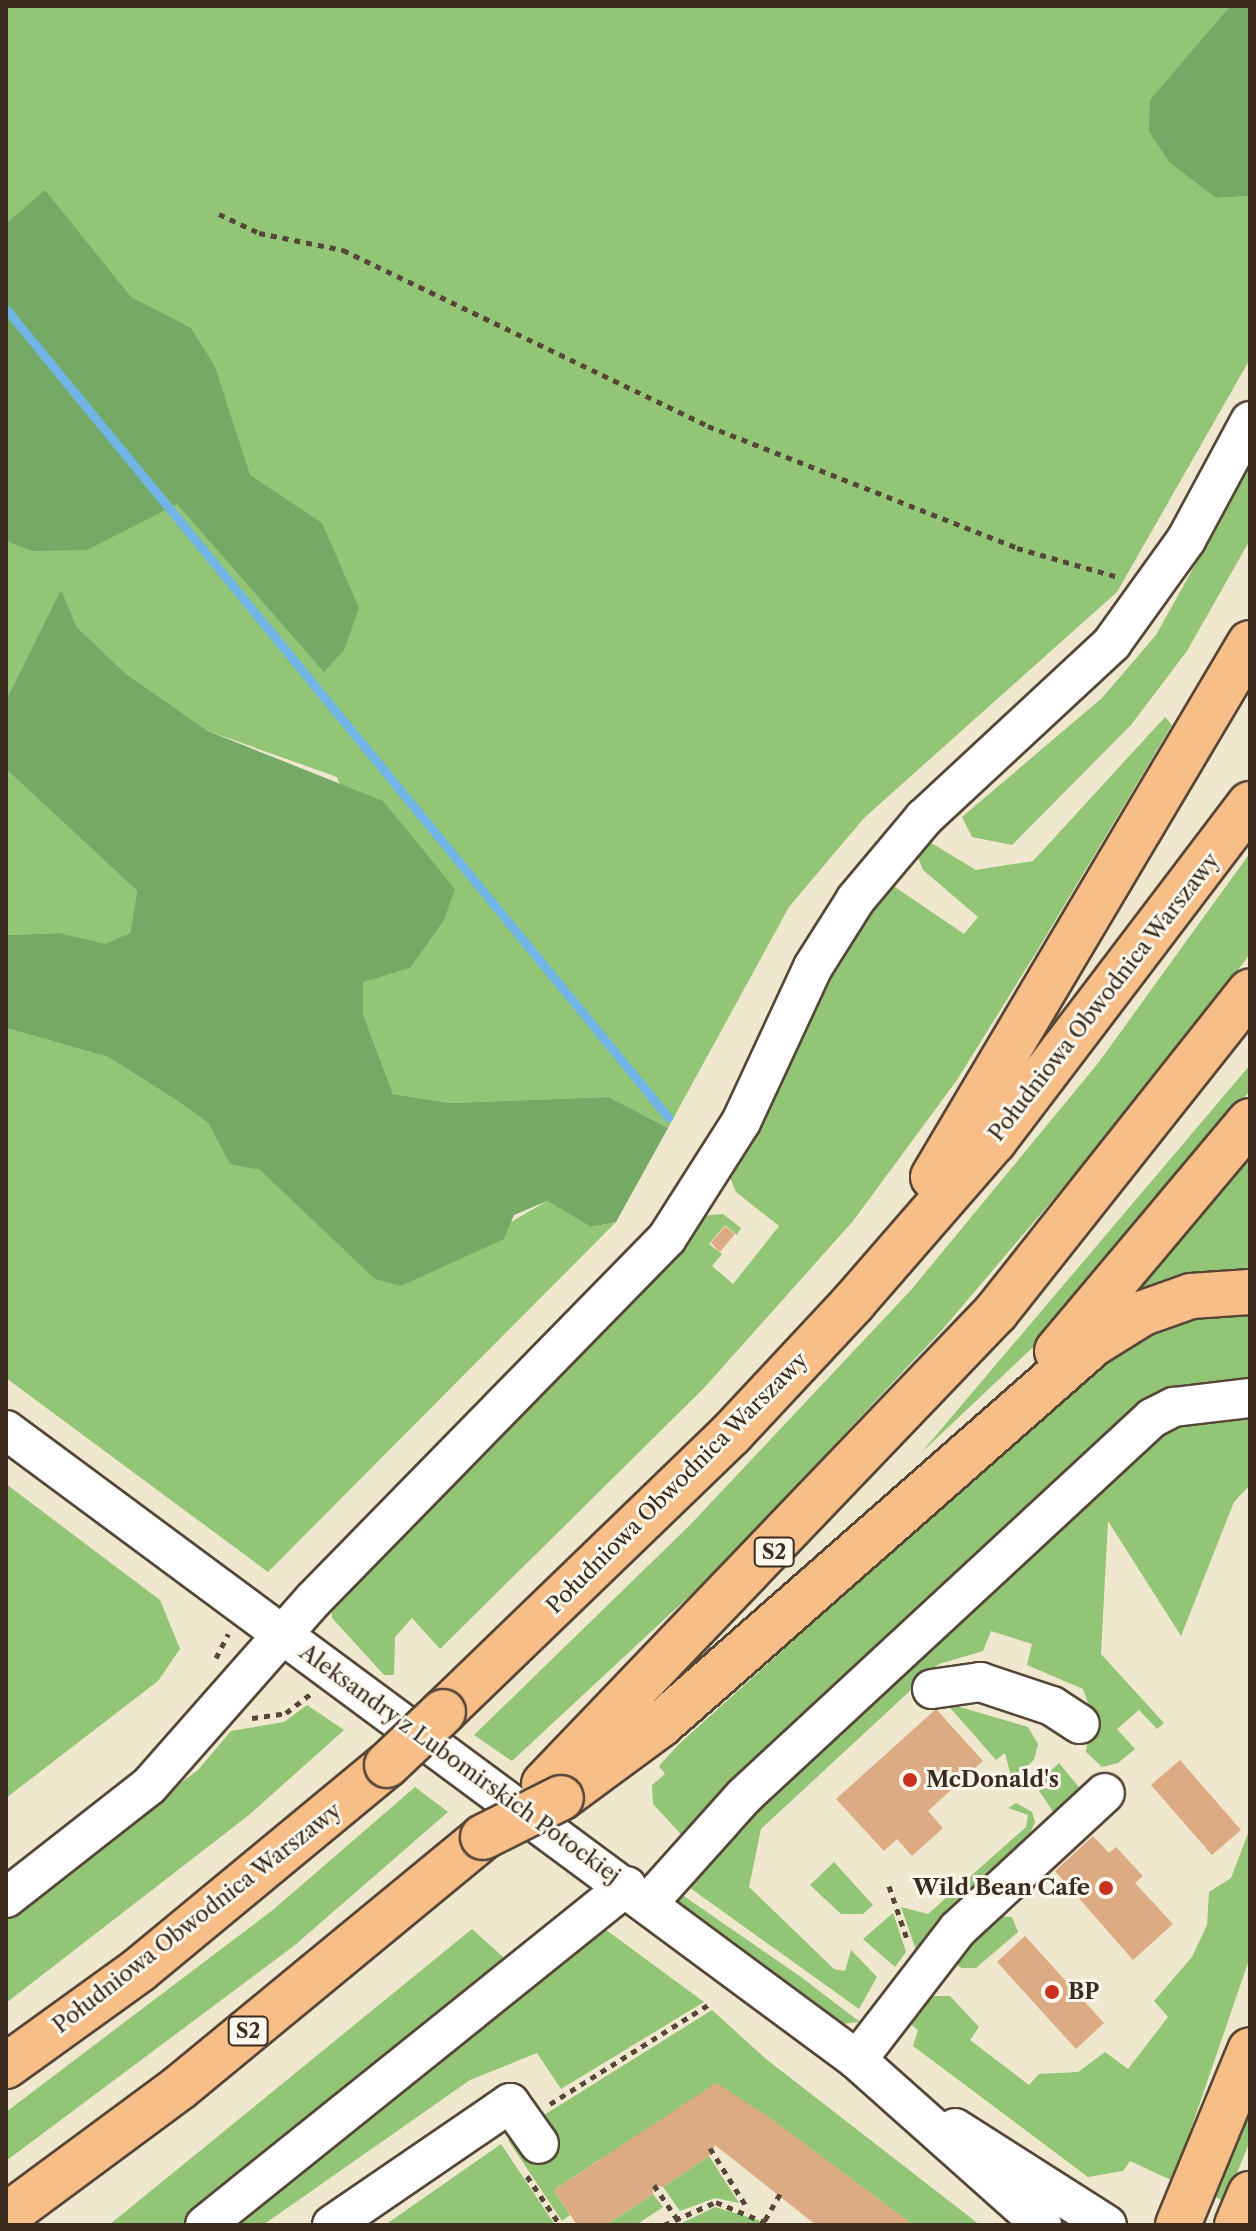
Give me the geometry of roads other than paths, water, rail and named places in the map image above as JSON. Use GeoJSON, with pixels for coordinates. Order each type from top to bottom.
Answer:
{"type":"FeatureCollection","features":[{"type":"Feature","properties":{"kind":"main road"},"geometry":{"type":"LineString","coordinates":[[853,1303],[1063,969],[1250,643]]}},
{"type":"Feature","properties":{"kind":"main road","name":"Południowa Obwodnica Warszawy"},"geometry":{"type":"LineString","coordinates":[[6,2066],[151,1960],[387,1765],[720,1445],[853,1303],[994,1141],[1250,804]]}},
{"type":"Feature","properties":{"kind":"main road","name":"S2"},"geometry":{"type":"LineString","coordinates":[[6,2216],[179,2088],[483,1837],[552,1791],[987,1322],[1250,992]]}},
{"type":"Feature","properties":{"kind":"main road"},"geometry":{"type":"LineString","coordinates":[[972,1449],[1250,1121]]}},
{"type":"Feature","properties":{"kind":"main road"},"geometry":{"type":"LineString","coordinates":[[552,1791],[660,1725],[1093,1344],[1143,1313],[1191,1296],[1250,1292]]}},
{"type":"Feature","properties":{"kind":"main road"},"geometry":{"type":"LineString","coordinates":[[1178,2225],[1250,2050]]}},
{"type":"Feature","properties":{"kind":"main road"},"geometry":{"type":"LineString","coordinates":[[1237,2225],[1250,2194]]}},
{"type":"Feature","properties":{"kind":"street"},"geometry":{"type":"LineString","coordinates":[[6,1898],[137,1797],[283,1635],[667,1238],[741,1122],[813,967],[856,899],[924,818],[1112,643],[1186,540],[1250,421]]}},
{"type":"Feature","properties":{"kind":"street"},"geometry":{"type":"LineString","coordinates":[[205,2225],[638,1894],[1152,1418],[1185,1405],[1250,1398]]}},
{"type":"Feature","properties":{"kind":"street","name":"Aleksandry z Lubomirskich Potockiej"},"geometry":{"type":"LineString","coordinates":[[6,1430],[638,1894],[857,2060],[911,2103],[1042,2225]]}},
{"type":"Feature","properties":{"kind":"street"},"geometry":{"type":"LineString","coordinates":[[932,1689],[980,1682],[1052,1706],[1072,1735]]}},
{"type":"Feature","properties":{"kind":"street"},"geometry":{"type":"LineString","coordinates":[[857,2060],[952,1935],[1105,1793]]}},
{"type":"Feature","properties":{"kind":"street"},"geometry":{"type":"LineString","coordinates":[[332,2225],[486,2115],[510,2103],[532,2133]]}},
{"type":"Feature","properties":{"kind":"street","name":"Aleksandry z Lubomirskich Potockiej"},"geometry":{"type":"LineString","coordinates":[[911,2103],[1027,2168],[1107,2225]]}},
{"type":"Feature","properties":{"kind":"waterway"},"geometry":{"type":"LineString","coordinates":[[6,309],[668,1117]]}},
{"type":"Feature","properties":{"kind":"place","name":"McDonald's"},"geometry":{"type":"Point","coordinates":[910,1780]}},
{"type":"Feature","properties":{"kind":"place","name":"Wild Bean Cafe"},"geometry":{"type":"Point","coordinates":[1106,1888]}},
{"type":"Feature","properties":{"kind":"place","name":"BP"},"geometry":{"type":"Point","coordinates":[1052,1992]}}]}
